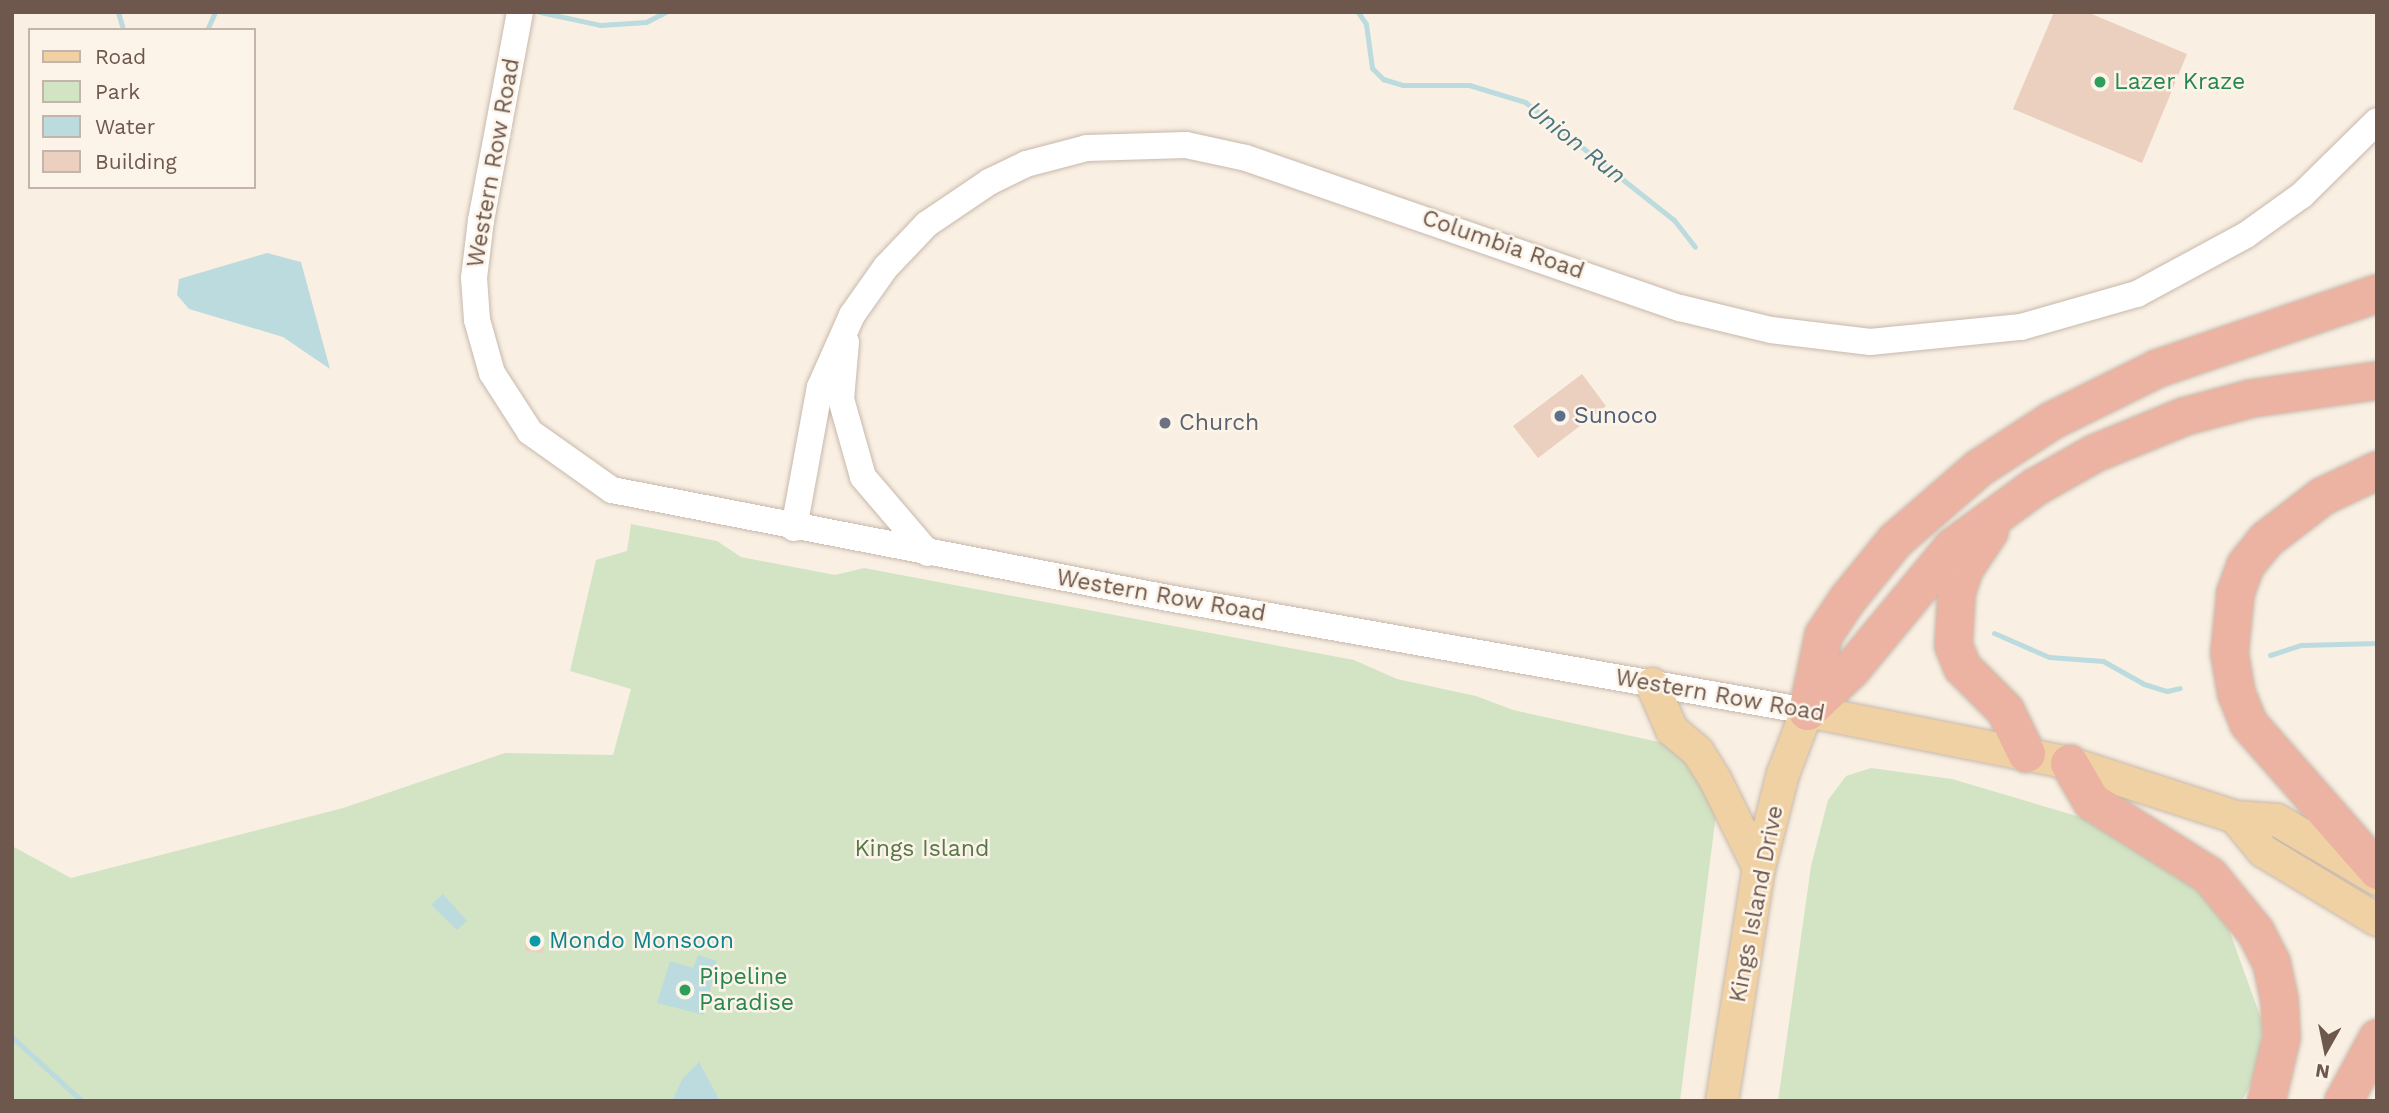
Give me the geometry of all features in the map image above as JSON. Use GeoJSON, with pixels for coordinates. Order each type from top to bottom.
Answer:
{"type":"FeatureCollection","features":[{"type":"Feature","properties":{"kind":"highway"},"geometry":{"type":"LineString","coordinates":[[1807,711],[1823,635],[1847,599],[1895,540],[1978,467],[2052,421],[2157,368],[2377,293]]}},
{"type":"Feature","properties":{"kind":"highway"},"geometry":{"type":"LineString","coordinates":[[1807,711],[1851,669],[1952,547],[1999,516],[2034,487],[2144,430],[2251,398],[2377,380]]}},
{"type":"Feature","properties":{"kind":"highway"},"geometry":{"type":"LineString","coordinates":[[2377,470],[2322,496],[2266,538],[2245,565],[2235,593],[2230,653],[2236,693],[2248,723],[2377,870]]}},
{"type":"Feature","properties":{"kind":"highway"},"geometry":{"type":"LineString","coordinates":[[1999,516],[1964,568],[1951,618],[1953,645],[1962,667],[2005,710],[2026,753]]}},
{"type":"Feature","properties":{"kind":"highway"},"geometry":{"type":"LineString","coordinates":[[2069,762],[2091,801],[2209,875],[2255,931],[2271,962],[2279,999],[2281,1037],[2266,1101]]}},
{"type":"Feature","properties":{"kind":"highway"},"geometry":{"type":"LineString","coordinates":[[2343,1101],[2377,1038]]}},
{"type":"Feature","properties":{"kind":"main road"},"geometry":{"type":"LineString","coordinates":[[1652,684],[1672,730],[1698,752],[1715,779],[1759,868]]}},
{"type":"Feature","properties":{"kind":"main road","name":"Western Row Road"},"geometry":{"type":"LineString","coordinates":[[1807,711],[2069,762],[2235,817],[2277,820],[2377,879]]}},
{"type":"Feature","properties":{"kind":"main road","name":"Kings Island Drive"},"geometry":{"type":"LineString","coordinates":[[1722,1101],[1759,868],[1783,774],[1807,711]]}},
{"type":"Feature","properties":{"kind":"main road"},"geometry":{"type":"LineString","coordinates":[[2235,817],[2263,851],[2377,920]]}},
{"type":"Feature","properties":{"kind":"street","name":"Western Row Road"},"geometry":{"type":"LineString","coordinates":[[520,12],[481,220],[475,301],[482,344],[509,405],[530,432],[612,490],[928,553],[1807,711]]}},
{"type":"Feature","properties":{"kind":"street","name":"Columbia Road"},"geometry":{"type":"LineString","coordinates":[[794,528],[820,387],[844,331],[903,246],[977,189],[1026,164],[1087,148],[1186,145],[1246,158],[1680,308],[1771,331],[1870,342],[2021,327],[2137,294],[2211,256],[2302,195],[2377,121]]}},
{"type":"Feature","properties":{"kind":"street"},"geometry":{"type":"LineString","coordinates":[[844,331],[849,354],[841,399],[844,426],[863,477],[928,553]]}},
{"type":"Feature","properties":{"kind":"green space","name":"Kings Island"},"geometry":{"type":"Polygon","coordinates":[[[631,524],[717,541],[741,557],[835,575],[864,568],[1354,660],[1397,679],[1476,696],[1513,710],[1668,744],[1696,767],[1716,814],[1680,1101],[12,1101],[12,846],[71,878],[343,808],[505,753],[613,755],[631,689],[570,671],[596,560],[627,551],[631,524]]]}},
{"type":"Feature","properties":{"kind":"green space"},"geometry":{"type":"Polygon","coordinates":[[[1871,768],[1952,779],[2141,835],[2187,869],[2228,927],[2262,1021],[2260,1066],[2242,1101],[1778,1101],[1811,866],[1828,800],[1846,776],[1871,768]]]}},
{"type":"Feature","properties":{"kind":"water"},"geometry":{"type":"Polygon","coordinates":[[[267,253],[301,262],[330,369],[283,337],[189,309],[177,295],[179,279],[267,253]]]}},
{"type":"Feature","properties":{"kind":"water"},"geometry":{"type":"Polygon","coordinates":[[[443,894],[467,921],[457,930],[431,905],[443,894]]]}},
{"type":"Feature","properties":{"kind":"water","name":"Pipeline Paradise"},"geometry":{"type":"Polygon","coordinates":[[[698,955],[717,961],[704,1015],[657,1003],[670,961],[693,968],[698,955]]]}},
{"type":"Feature","properties":{"kind":"water"},"geometry":{"type":"Polygon","coordinates":[[[699,1062],[720,1101],[672,1101],[683,1078],[699,1062]]]}},
{"type":"Feature","properties":{"kind":"building","name":"Lazer Kraze"},"geometry":{"type":"Polygon","coordinates":[[[2054,12],[2087,12],[2187,54],[2142,163],[2013,109],[2054,12]]]}},
{"type":"Feature","properties":{"kind":"building","name":"Sunoco"},"geometry":{"type":"Polygon","coordinates":[[[1582,374],[1606,406],[1538,458],[1513,426],[1582,374]]]}},
{"type":"Feature","properties":{"kind":"building","name":"Mondo Monsoon"},"geometry":{"type":"Polygon","coordinates":[[[526,935],[544,937],[543,953],[525,951],[526,935]]]}},
{"type":"Feature","properties":{"kind":"waterway","name":"Union Run"},"geometry":{"type":"LineString","coordinates":[[118,12],[122,28]]}},
{"type":"Feature","properties":{"kind":"waterway","name":"Union Run"},"geometry":{"type":"LineString","coordinates":[[208,28],[215,12]]}},
{"type":"Feature","properties":{"kind":"waterway","name":"Union Run"},"geometry":{"type":"LineString","coordinates":[[540,12],[600,25],[646,22],[666,12]]}},
{"type":"Feature","properties":{"kind":"waterway","name":"Union Run"},"geometry":{"type":"LineString","coordinates":[[1358,12],[1366,24],[1372,68],[1383,79],[1403,85],[1469,85],[1525,102],[1674,220],[1695,247]]}},
{"type":"Feature","properties":{"kind":"waterway","name":"Union Run"},"geometry":{"type":"LineString","coordinates":[[1994,633],[2049,657],[2103,661],[2144,684],[2167,691],[2180,688]]}},
{"type":"Feature","properties":{"kind":"waterway","name":"Union Run"},"geometry":{"type":"LineString","coordinates":[[2270,655],[2301,645],[2377,643]]}},
{"type":"Feature","properties":{"kind":"waterway","name":"Union Run"},"geometry":{"type":"LineString","coordinates":[[12,1037],[82,1101]]}},
{"type":"Feature","properties":{"kind":"place","name":"Lazer Kraze"},"geometry":{"type":"Point","coordinates":[2100,82]}},
{"type":"Feature","properties":{"kind":"place","name":"Sunoco"},"geometry":{"type":"Point","coordinates":[1560,416]}},
{"type":"Feature","properties":{"kind":"place","name":"Church"},"geometry":{"type":"Point","coordinates":[1165,423]}},
{"type":"Feature","properties":{"kind":"place","name":"Mondo Monsoon"},"geometry":{"type":"Point","coordinates":[535,941]}},
{"type":"Feature","properties":{"kind":"place","name":"Pipeline Paradise"},"geometry":{"type":"Point","coordinates":[685,990]}}]}
